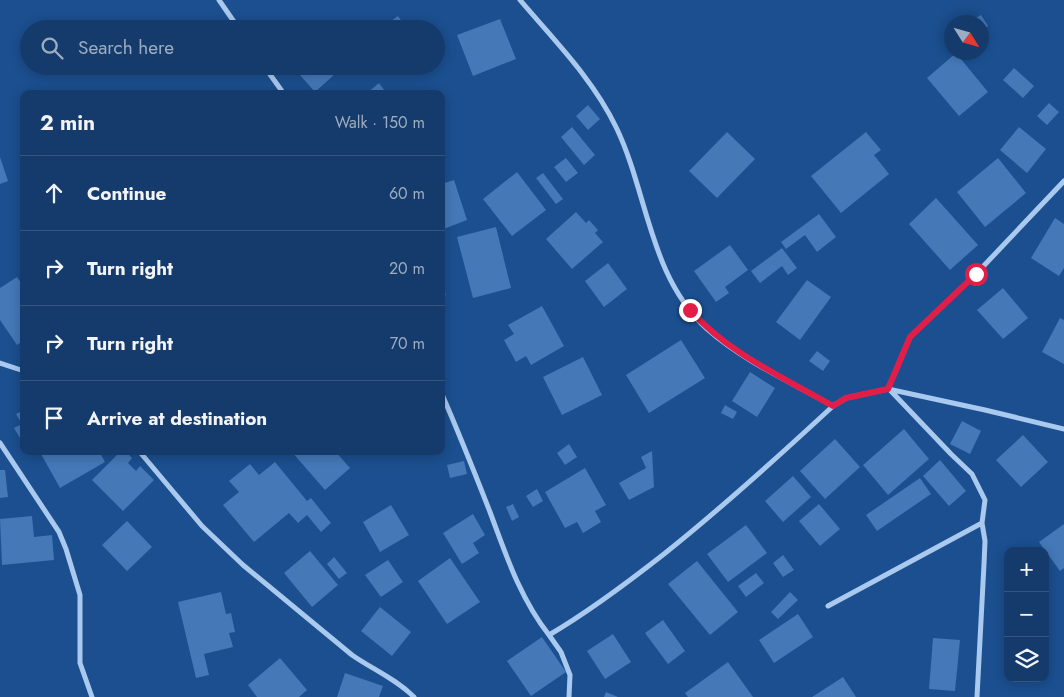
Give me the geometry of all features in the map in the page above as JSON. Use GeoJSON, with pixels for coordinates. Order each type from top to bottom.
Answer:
{"type":"FeatureCollection","features":[{"type":"Feature","properties":{"kind":"street"},"geometry":{"type":"LineString","coordinates":[[219,0],[233,20]]}},
{"type":"Feature","properties":{"kind":"street"},"geometry":{"type":"LineString","coordinates":[[520,0],[589,82],[616,126],[627,153],[656,248],[677,291],[690,310],[706,328],[734,350],[833,406]]}},
{"type":"Feature","properties":{"kind":"street"},"geometry":{"type":"LineString","coordinates":[[270,75],[281,90]]}},
{"type":"Feature","properties":{"kind":"street"},"geometry":{"type":"LineString","coordinates":[[888,389],[910,337],[976,274],[1064,182]]}},
{"type":"Feature","properties":{"kind":"street"},"geometry":{"type":"LineString","coordinates":[[0,363],[20,370]]}},
{"type":"Feature","properties":{"kind":"street"},"geometry":{"type":"LineString","coordinates":[[888,389],[950,454],[972,474],[985,500],[982,523],[985,541],[977,697]]}},
{"type":"Feature","properties":{"kind":"street"},"geometry":{"type":"LineString","coordinates":[[549,635],[578,618],[679,542],[749,484],[833,406],[846,398],[888,389],[1064,429]]}},
{"type":"Feature","properties":{"kind":"street"},"geometry":{"type":"LineString","coordinates":[[445,401],[470,459],[519,588],[538,621],[561,652],[570,675],[569,697]]}},
{"type":"Feature","properties":{"kind":"street"},"geometry":{"type":"LineString","coordinates":[[0,443],[59,532],[66,549],[80,595],[80,663],[92,697]]}},
{"type":"Feature","properties":{"kind":"street"},"geometry":{"type":"LineString","coordinates":[[143,455],[169,485],[187,510],[243,564],[352,655],[390,678],[414,697]]}},
{"type":"Feature","properties":{"kind":"street"},"geometry":{"type":"LineString","coordinates":[[828,606],[982,523]]}},
{"type":"Feature","properties":{"kind":"building"},"geometry":{"type":"Polygon","coordinates":[[[398,16],[401,20],[392,20],[398,16]]]}},
{"type":"Feature","properties":{"kind":"building"},"geometry":{"type":"Polygon","coordinates":[[[500,19],[516,59],[473,76],[457,35],[500,19]]]}},
{"type":"Feature","properties":{"kind":"building"},"geometry":{"type":"Polygon","coordinates":[[[948,60],[962,60],[988,92],[959,116],[927,78],[948,60]]]}},
{"type":"Feature","properties":{"kind":"building"},"geometry":{"type":"Polygon","coordinates":[[[1014,68],[1034,86],[1023,98],[1003,80],[1014,68]]]}},
{"type":"Feature","properties":{"kind":"building"},"geometry":{"type":"Polygon","coordinates":[[[300,75],[334,75],[317,90],[313,90],[300,75]]]}},
{"type":"Feature","properties":{"kind":"building"},"geometry":{"type":"Polygon","coordinates":[[[379,83],[384,90],[371,90],[379,83]]]}},
{"type":"Feature","properties":{"kind":"building"},"geometry":{"type":"Polygon","coordinates":[[[1049,103],[1059,112],[1047,125],[1037,116],[1049,103]]]}},
{"type":"Feature","properties":{"kind":"building"},"geometry":{"type":"Polygon","coordinates":[[[588,105],[600,119],[588,130],[576,116],[588,105]]]}},
{"type":"Feature","properties":{"kind":"building"},"geometry":{"type":"Polygon","coordinates":[[[572,127],[595,155],[584,165],[561,137],[572,127]]]}},
{"type":"Feature","properties":{"kind":"building"},"geometry":{"type":"Polygon","coordinates":[[[1019,127],[1046,149],[1027,173],[1000,150],[1019,127]]]}},
{"type":"Feature","properties":{"kind":"building"},"geometry":{"type":"Polygon","coordinates":[[[727,132],[755,159],[717,198],[689,171],[727,132]]]}},
{"type":"Feature","properties":{"kind":"building"},"geometry":{"type":"Polygon","coordinates":[[[866,132],[881,150],[874,155],[889,174],[841,213],[811,176],[866,132]]]}},
{"type":"Feature","properties":{"kind":"building"},"geometry":{"type":"Polygon","coordinates":[[[0,157],[8,181],[0,184],[0,157]]]}},
{"type":"Feature","properties":{"kind":"building"},"geometry":{"type":"Polygon","coordinates":[[[566,158],[578,173],[566,182],[554,167],[566,158]]]}},
{"type":"Feature","properties":{"kind":"building"},"geometry":{"type":"Polygon","coordinates":[[[998,158],[1026,193],[985,227],[957,192],[998,158]]]}},
{"type":"Feature","properties":{"kind":"building"},"geometry":{"type":"Polygon","coordinates":[[[517,172],[546,210],[512,236],[483,199],[517,172]]]}},
{"type":"Feature","properties":{"kind":"building"},"geometry":{"type":"Polygon","coordinates":[[[543,173],[563,199],[556,204],[536,178],[543,173]]]}},
{"type":"Feature","properties":{"kind":"building"},"geometry":{"type":"Polygon","coordinates":[[[454,180],[467,220],[445,228],[445,183],[454,180]]]}},
{"type":"Feature","properties":{"kind":"building"},"geometry":{"type":"Polygon","coordinates":[[[936,198],[978,245],[950,270],[909,224],[936,198]]]}},
{"type":"Feature","properties":{"kind":"building"},"geometry":{"type":"Polygon","coordinates":[[[576,212],[586,223],[589,220],[598,230],[595,233],[603,242],[572,269],[546,239],[576,212]]]}},
{"type":"Feature","properties":{"kind":"building"},"geometry":{"type":"Polygon","coordinates":[[[819,214],[836,237],[817,252],[805,235],[786,249],[781,242],[819,214]]]}},
{"type":"Feature","properties":{"kind":"building"},"geometry":{"type":"Polygon","coordinates":[[[1055,218],[1064,224],[1064,268],[1059,276],[1031,258],[1055,218]]]}},
{"type":"Feature","properties":{"kind":"building"},"geometry":{"type":"Polygon","coordinates":[[[496,227],[511,288],[473,298],[457,237],[496,227]]]}},
{"type":"Feature","properties":{"kind":"building"},"geometry":{"type":"Polygon","coordinates":[[[730,245],[748,270],[725,287],[729,293],[716,302],[694,271],[730,245]]]}},
{"type":"Feature","properties":{"kind":"building"},"geometry":{"type":"Polygon","coordinates":[[[782,248],[797,268],[788,275],[782,266],[760,283],[751,271],[782,248]]]}},
{"type":"Feature","properties":{"kind":"building"},"geometry":{"type":"Polygon","coordinates":[[[608,263],[627,289],[604,307],[585,281],[608,263]]]}},
{"type":"Feature","properties":{"kind":"building"},"geometry":{"type":"Polygon","coordinates":[[[17,277],[20,281],[20,343],[17,345],[0,320],[0,288],[17,277]]]}},
{"type":"Feature","properties":{"kind":"building"},"geometry":{"type":"Polygon","coordinates":[[[807,280],[831,297],[800,340],[776,322],[807,280]]]}},
{"type":"Feature","properties":{"kind":"building"},"geometry":{"type":"Polygon","coordinates":[[[1003,288],[1028,318],[1003,339],[977,310],[1003,288]]]}},
{"type":"Feature","properties":{"kind":"building"},"geometry":{"type":"Polygon","coordinates":[[[542,306],[564,346],[531,365],[526,356],[516,362],[504,340],[514,334],[508,325],[542,306]]]}},
{"type":"Feature","properties":{"kind":"building"},"geometry":{"type":"Polygon","coordinates":[[[1060,318],[1064,320],[1064,364],[1042,352],[1060,318]]]}},
{"type":"Feature","properties":{"kind":"building"},"geometry":{"type":"Polygon","coordinates":[[[681,340],[705,378],[649,413],[626,375],[681,340]]]}},
{"type":"Feature","properties":{"kind":"building"},"geometry":{"type":"Polygon","coordinates":[[[817,351],[830,361],[823,371],[809,361],[817,351]]]}},
{"type":"Feature","properties":{"kind":"building"},"geometry":{"type":"Polygon","coordinates":[[[583,357],[602,395],[562,415],[543,377],[583,357]]]}},
{"type":"Feature","properties":{"kind":"building"},"geometry":{"type":"Polygon","coordinates":[[[750,372],[775,388],[757,417],[732,401],[750,372]]]}},
{"type":"Feature","properties":{"kind":"building"},"geometry":{"type":"Polygon","coordinates":[[[725,405],[737,412],[733,419],[721,413],[725,405]]]}},
{"type":"Feature","properties":{"kind":"building"},"geometry":{"type":"Polygon","coordinates":[[[20,412],[20,421],[16,414],[20,412]]]}},
{"type":"Feature","properties":{"kind":"building"},"geometry":{"type":"Polygon","coordinates":[[[962,421],[981,431],[970,454],[950,444],[962,421]]]}},
{"type":"Feature","properties":{"kind":"building"},"geometry":{"type":"Polygon","coordinates":[[[20,425],[20,438],[14,428],[20,425]]]}},
{"type":"Feature","properties":{"kind":"building"},"geometry":{"type":"Polygon","coordinates":[[[904,429],[929,459],[888,495],[863,465],[904,429]]]}},
{"type":"Feature","properties":{"kind":"building"},"geometry":{"type":"Polygon","coordinates":[[[1023,435],[1048,462],[1021,487],[996,460],[1023,435]]]}},
{"type":"Feature","properties":{"kind":"building"},"geometry":{"type":"Polygon","coordinates":[[[835,439],[860,467],[825,499],[800,471],[835,439]]]}},
{"type":"Feature","properties":{"kind":"building"},"geometry":{"type":"Polygon","coordinates":[[[569,444],[577,457],[565,465],[557,453],[569,444]]]}},
{"type":"Feature","properties":{"kind":"building"},"geometry":{"type":"Polygon","coordinates":[[[652,451],[654,487],[629,500],[619,483],[646,468],[641,457],[652,451]]]}},
{"type":"Feature","properties":{"kind":"building"},"geometry":{"type":"Polygon","coordinates":[[[42,455],[101,455],[105,462],[60,488],[42,455]]]}},
{"type":"Feature","properties":{"kind":"building"},"geometry":{"type":"Polygon","coordinates":[[[117,455],[129,455],[132,458],[128,463],[136,471],[140,466],[154,480],[123,511],[92,480],[117,455]]]}},
{"type":"Feature","properties":{"kind":"building"},"geometry":{"type":"Polygon","coordinates":[[[294,455],[339,455],[350,468],[325,490],[294,455]]]}},
{"type":"Feature","properties":{"kind":"building"},"geometry":{"type":"Polygon","coordinates":[[[940,460],[966,491],[949,506],[923,476],[940,460]]]}},
{"type":"Feature","properties":{"kind":"building"},"geometry":{"type":"Polygon","coordinates":[[[464,461],[467,474],[450,478],[447,465],[464,461]]]}},
{"type":"Feature","properties":{"kind":"building"},"geometry":{"type":"Polygon","coordinates":[[[275,462],[307,501],[311,498],[331,523],[321,532],[307,515],[298,523],[289,513],[254,542],[223,505],[239,492],[229,481],[250,464],[259,475],[275,462]]]}},
{"type":"Feature","properties":{"kind":"building"},"geometry":{"type":"Polygon","coordinates":[[[585,468],[606,505],[595,511],[601,522],[583,533],[577,522],[565,528],[545,492],[585,468]]]}},
{"type":"Feature","properties":{"kind":"building"},"geometry":{"type":"Polygon","coordinates":[[[0,470],[5,470],[8,497],[0,498],[0,470]]]}},
{"type":"Feature","properties":{"kind":"building"},"geometry":{"type":"Polygon","coordinates":[[[793,476],[811,497],[783,522],[765,501],[793,476]]]}},
{"type":"Feature","properties":{"kind":"building"},"geometry":{"type":"Polygon","coordinates":[[[920,478],[931,494],[877,531],[866,515],[920,478]]]}},
{"type":"Feature","properties":{"kind":"building"},"geometry":{"type":"Polygon","coordinates":[[[537,489],[543,501],[533,507],[526,496],[537,489]]]}},
{"type":"Feature","properties":{"kind":"building"},"geometry":{"type":"Polygon","coordinates":[[[513,504],[519,517],[512,521],[506,507],[513,504]]]}},
{"type":"Feature","properties":{"kind":"building"},"geometry":{"type":"Polygon","coordinates":[[[819,504],[840,529],[820,546],[799,521],[819,504]]]}},
{"type":"Feature","properties":{"kind":"building"},"geometry":{"type":"Polygon","coordinates":[[[391,505],[409,535],[380,552],[363,522],[391,505]]]}},
{"type":"Feature","properties":{"kind":"building"},"geometry":{"type":"Polygon","coordinates":[[[473,514],[485,535],[473,543],[479,553],[462,564],[443,533],[473,514]]]}},
{"type":"Feature","properties":{"kind":"building"},"geometry":{"type":"Polygon","coordinates":[[[32,516],[34,537],[52,535],[54,560],[2,565],[0,519],[32,516]]]}},
{"type":"Feature","properties":{"kind":"building"},"geometry":{"type":"Polygon","coordinates":[[[127,521],[152,547],[127,571],[102,545],[127,521]]]}},
{"type":"Feature","properties":{"kind":"building"},"geometry":{"type":"Polygon","coordinates":[[[1064,524],[1064,568],[1060,571],[1049,556],[1049,547],[1043,547],[1039,542],[1064,524]]]}},
{"type":"Feature","properties":{"kind":"building"},"geometry":{"type":"Polygon","coordinates":[[[746,525],[767,553],[728,582],[707,554],[746,525]]]}},
{"type":"Feature","properties":{"kind":"building"},"geometry":{"type":"Polygon","coordinates":[[[310,551],[338,585],[312,607],[284,573],[310,551]]]}},
{"type":"Feature","properties":{"kind":"building"},"geometry":{"type":"Polygon","coordinates":[[[783,555],[794,570],[783,577],[773,563],[783,555]]]}},
{"type":"Feature","properties":{"kind":"building"},"geometry":{"type":"Polygon","coordinates":[[[334,557],[347,573],[339,579],[327,564],[334,557]]]}},
{"type":"Feature","properties":{"kind":"building"},"geometry":{"type":"Polygon","coordinates":[[[450,558],[480,602],[447,624],[418,581],[450,558]]]}},
{"type":"Feature","properties":{"kind":"building"},"geometry":{"type":"Polygon","coordinates":[[[388,560],[403,582],[381,597],[365,575],[388,560]]]}},
{"type":"Feature","properties":{"kind":"building"},"geometry":{"type":"Polygon","coordinates":[[[697,561],[738,612],[710,635],[668,584],[697,561]]]}},
{"type":"Feature","properties":{"kind":"building"},"geometry":{"type":"Polygon","coordinates":[[[756,573],[764,583],[746,597],[738,586],[756,573]]]}},
{"type":"Feature","properties":{"kind":"building"},"geometry":{"type":"Polygon","coordinates":[[[221,592],[226,614],[231,613],[235,632],[229,633],[233,647],[204,654],[209,675],[196,678],[178,602],[221,592]]]}},
{"type":"Feature","properties":{"kind":"building"},"geometry":{"type":"Polygon","coordinates":[[[790,592],[798,600],[778,619],[771,612],[790,592]]]}},
{"type":"Feature","properties":{"kind":"building"},"geometry":{"type":"Polygon","coordinates":[[[380,607],[411,632],[392,656],[361,631],[380,607]]]}},
{"type":"Feature","properties":{"kind":"building"},"geometry":{"type":"Polygon","coordinates":[[[798,614],[813,637],[774,663],[759,640],[798,614]]]}},
{"type":"Feature","properties":{"kind":"building"},"geometry":{"type":"Polygon","coordinates":[[[663,620],[685,651],[668,664],[645,633],[663,620]]]}},
{"type":"Feature","properties":{"kind":"building"},"geometry":{"type":"Polygon","coordinates":[[[613,634],[631,662],[605,679],[587,651],[613,634]]]}},
{"type":"Feature","properties":{"kind":"building"},"geometry":{"type":"Polygon","coordinates":[[[542,637],[566,672],[531,696],[507,661],[542,637]]]}},
{"type":"Feature","properties":{"kind":"building"},"geometry":{"type":"Polygon","coordinates":[[[933,638],[960,640],[955,691],[929,689],[933,638]]]}},
{"type":"Feature","properties":{"kind":"building"},"geometry":{"type":"Polygon","coordinates":[[[280,658],[307,690],[299,697],[257,697],[248,685],[280,658]]]}},
{"type":"Feature","properties":{"kind":"building"},"geometry":{"type":"Polygon","coordinates":[[[728,662],[753,697],[688,697],[685,693],[728,662]]]}},
{"type":"Feature","properties":{"kind":"building"},"geometry":{"type":"Polygon","coordinates":[[[345,673],[383,686],[379,697],[337,697],[345,673]]]}},
{"type":"Feature","properties":{"kind":"building"},"geometry":{"type":"Polygon","coordinates":[[[843,677],[856,697],[812,697],[843,677]]]}},
{"type":"Feature","properties":{"kind":"building"},"geometry":{"type":"Polygon","coordinates":[[[606,692],[618,697],[604,697],[606,692]]]}},
{"type":"Feature","properties":{"kind":"route"},"geometry":{"type":"LineString","coordinates":[[690,310],[706,328],[734,350],[833,406],[846,398],[888,389],[910,337],[976,274]]}}]}
